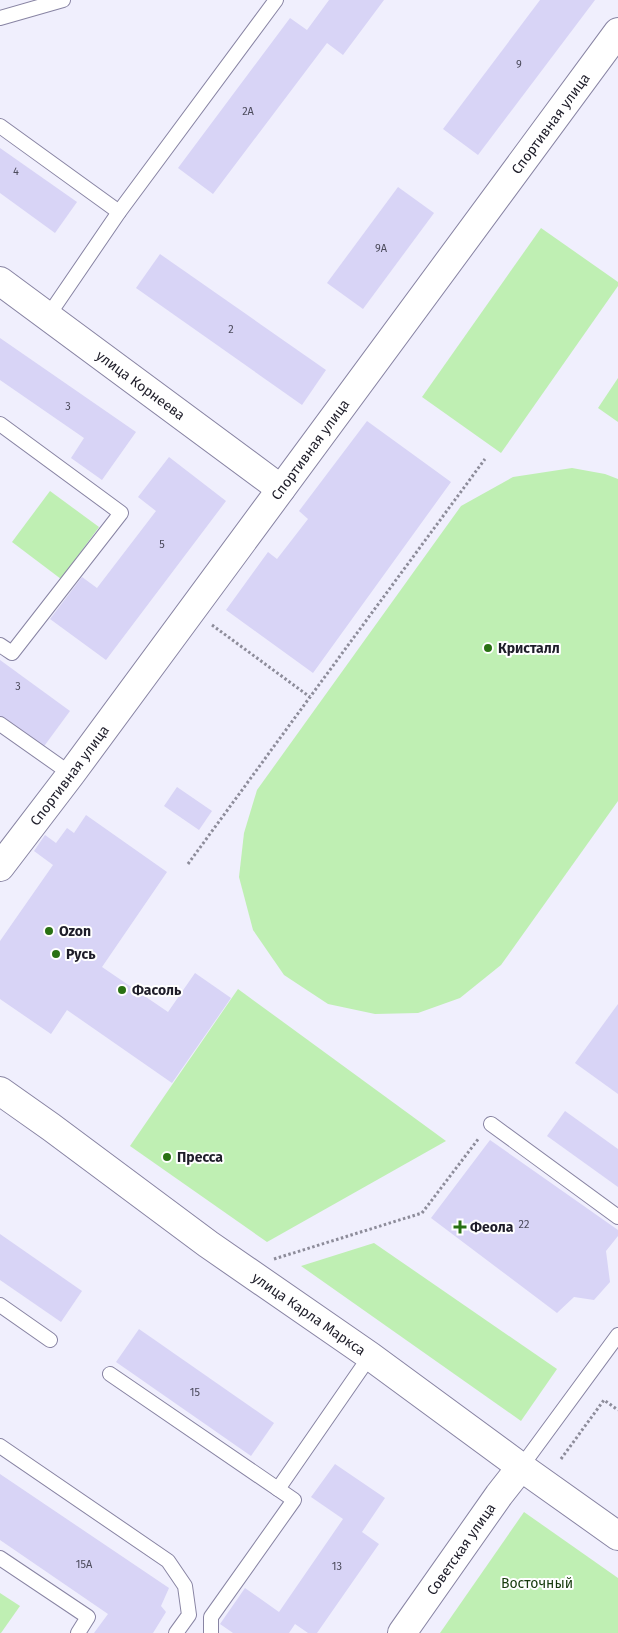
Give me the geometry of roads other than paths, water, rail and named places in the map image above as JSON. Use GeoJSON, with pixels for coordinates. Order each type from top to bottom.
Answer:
{"type":"FeatureCollection","features":[{"type":"Feature","properties":{"kind":"street","name":"Спортивная улица"},"geometry":{"type":"LineString","coordinates":[[0,867],[618,32]]}},
{"type":"Feature","properties":{"kind":"street","name":"улица Корнеева"},"geometry":{"type":"LineString","coordinates":[[0,281],[281,488]]}},
{"type":"Feature","properties":{"kind":"street","name":"улица Карла Маркса"},"geometry":{"type":"LineString","coordinates":[[0,1091],[208,1244],[370,1356],[618,1536]]}},
{"type":"Feature","properties":{"kind":"street","name":"Советская улица"},"geometry":{"type":"LineString","coordinates":[[402,1633],[521,1466]]}},
{"type":"Feature","properties":{"kind":"lane"},"geometry":{"type":"LineString","coordinates":[[0,18],[63,0]]}},
{"type":"Feature","properties":{"kind":"lane"},"geometry":{"type":"LineString","coordinates":[[48,316],[119,212],[276,0]]}},
{"type":"Feature","properties":{"kind":"lane"},"geometry":{"type":"LineString","coordinates":[[0,126],[119,212]]}},
{"type":"Feature","properties":{"kind":"lane"},"geometry":{"type":"LineString","coordinates":[[0,424],[121,513],[12,653],[0,645]]}},
{"type":"Feature","properties":{"kind":"lane"},"geometry":{"type":"LineString","coordinates":[[0,724],[70,774]]}},
{"type":"Feature","properties":{"kind":"lane"},"geometry":{"type":"LineString","coordinates":[[491,1124],[618,1217]]}},
{"type":"Feature","properties":{"kind":"lane"},"geometry":{"type":"LineString","coordinates":[[0,1305],[50,1340]]}},
{"type":"Feature","properties":{"kind":"lane"},"geometry":{"type":"LineString","coordinates":[[521,1466],[618,1335]]}},
{"type":"Feature","properties":{"kind":"lane"},"geometry":{"type":"LineString","coordinates":[[278,1488],[370,1356]]}},
{"type":"Feature","properties":{"kind":"lane"},"geometry":{"type":"LineString","coordinates":[[110,1374],[294,1500],[211,1617],[211,1633]]}},
{"type":"Feature","properties":{"kind":"lane"},"geometry":{"type":"LineString","coordinates":[[0,1446],[168,1561],[185,1586],[189,1614],[176,1633]]}},
{"type":"Feature","properties":{"kind":"lane"},"geometry":{"type":"LineString","coordinates":[[0,1558],[88,1617],[78,1633]]}},
{"type":"Feature","properties":{"kind":"place","name":"Кристалл"},"geometry":{"type":"Point","coordinates":[488,648]}},
{"type":"Feature","properties":{"kind":"place","name":"Ozon"},"geometry":{"type":"Point","coordinates":[49,931]}},
{"type":"Feature","properties":{"kind":"place","name":"Русь"},"geometry":{"type":"Point","coordinates":[56,954]}},
{"type":"Feature","properties":{"kind":"place","name":"Фасоль"},"geometry":{"type":"Point","coordinates":[122,990]}},
{"type":"Feature","properties":{"kind":"place","name":"Пресса"},"geometry":{"type":"Point","coordinates":[167,1157]}},
{"type":"Feature","properties":{"kind":"place","name":"Феола"},"geometry":{"type":"Point","coordinates":[460,1227]}},
{"type":"Feature","properties":{"kind":"park label","name":"Восточный"},"geometry":{"type":"Point","coordinates":[537,1583]}}]}
